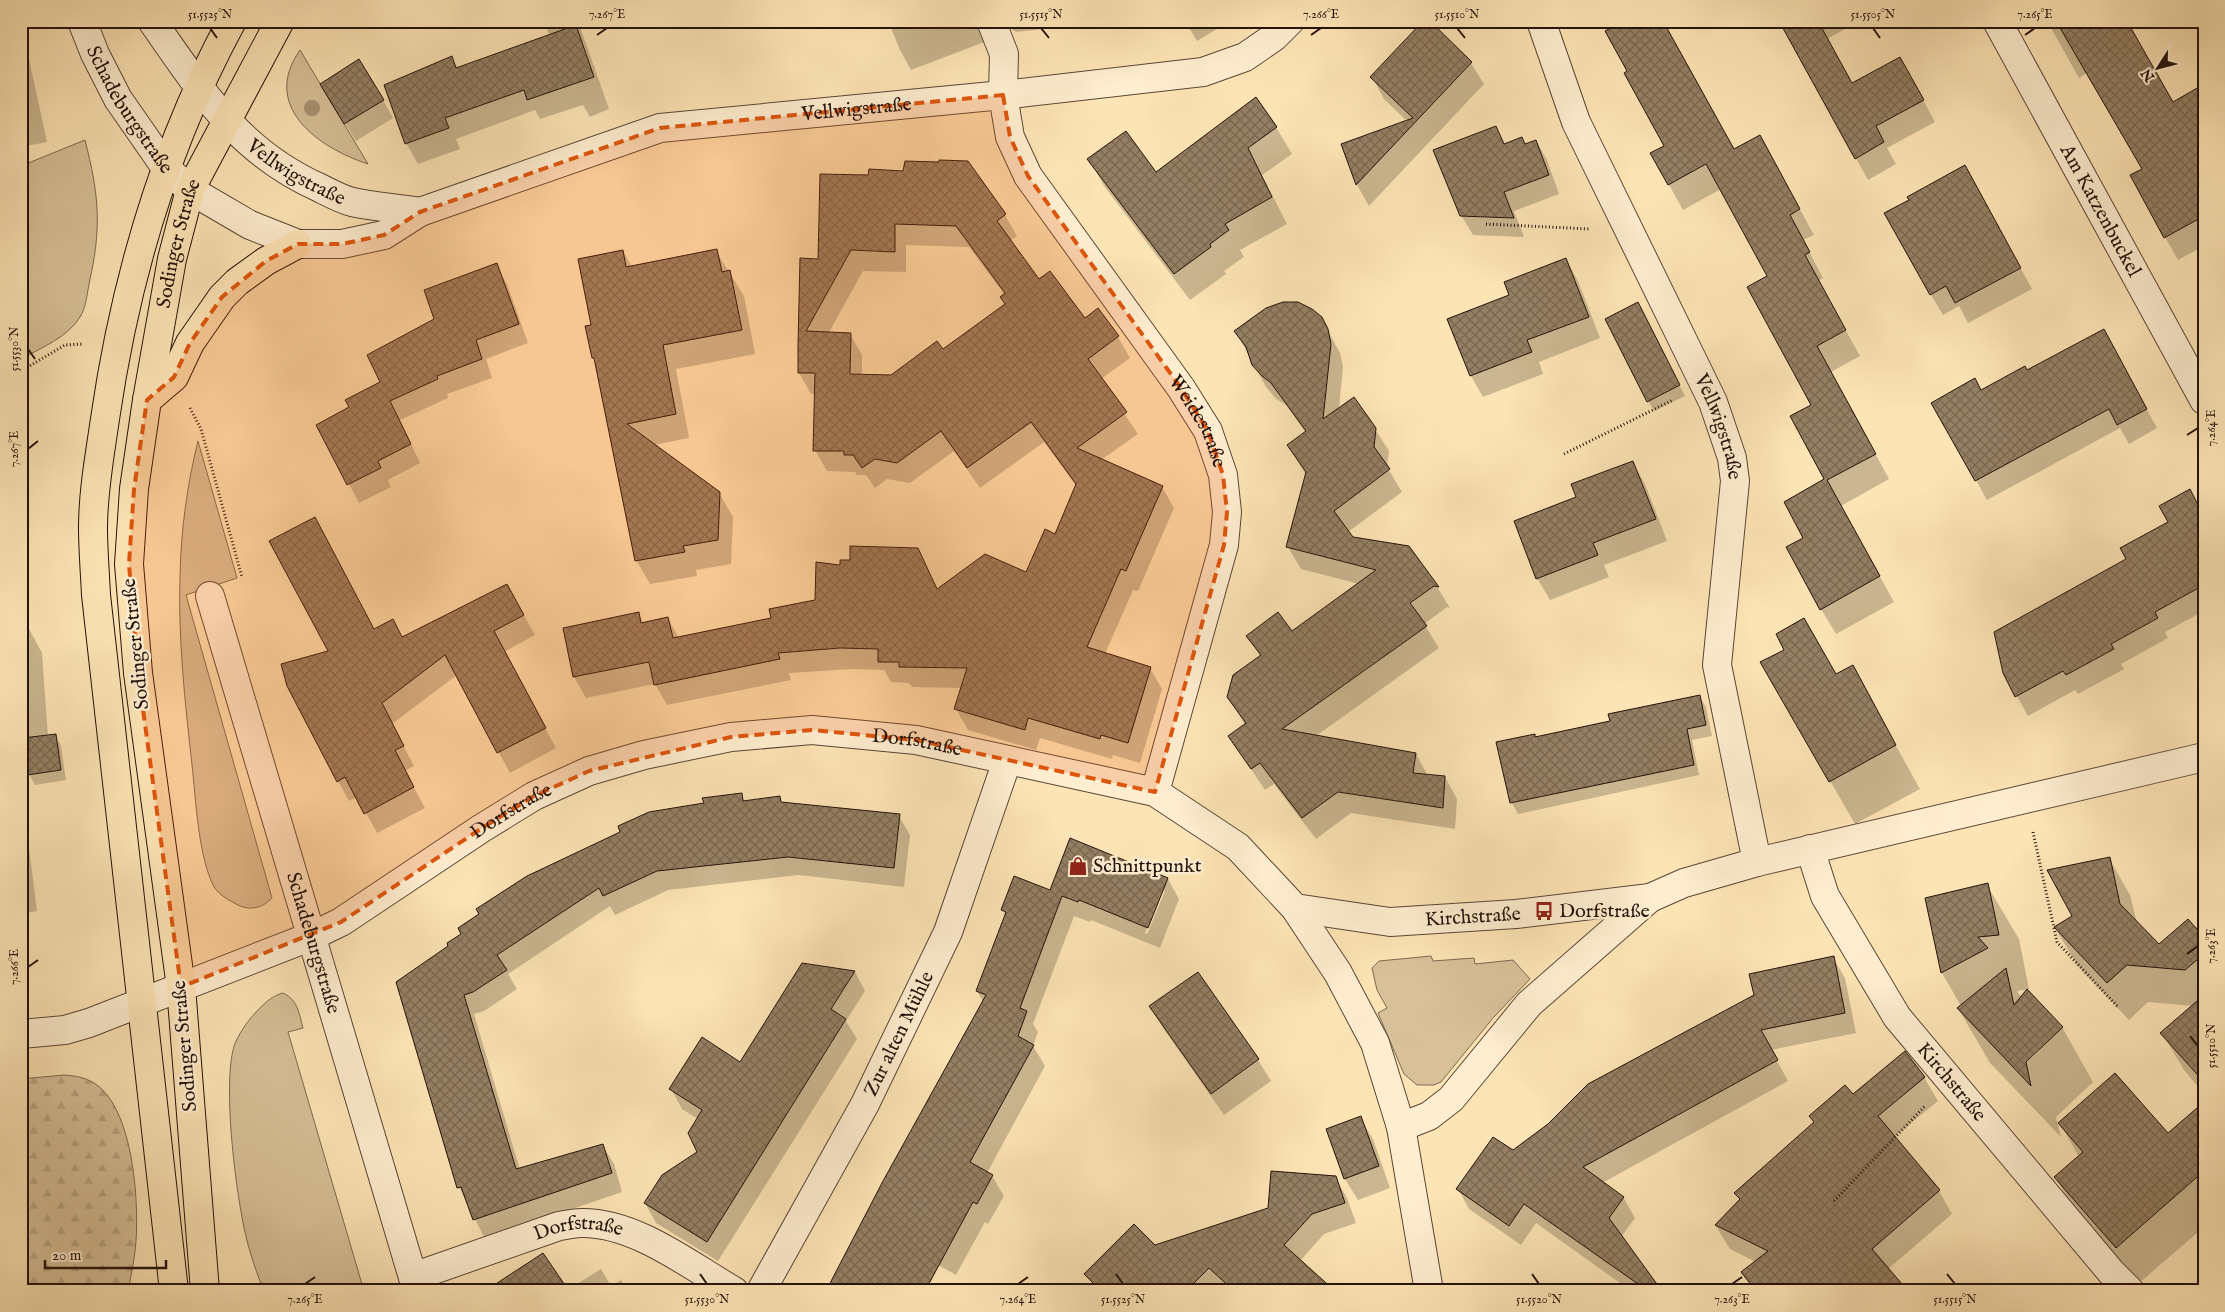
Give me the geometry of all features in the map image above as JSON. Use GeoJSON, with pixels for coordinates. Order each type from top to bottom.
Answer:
{"type":"FeatureCollection","features":[{"type":"Feature","properties":{"kind":"main road","name":"Sodinger Straße"},"geometry":{"type":"LineString","coordinates":[[174,1291],[96,595],[93,526],[101,448],[114,359],[139,255],[166,168],[199,88],[232,21]]}},
{"type":"Feature","properties":{"kind":"main road","name":"Sodinger Straße"},"geometry":{"type":"LineString","coordinates":[[205,1291],[181,987],[138,673],[128,564],[134,489],[147,400],[170,267],[190,190],[280,21]]}},
{"type":"Feature","properties":{"kind":"main road"},"geometry":{"type":"LineString","coordinates":[[147,400],[174,377],[190,343],[222,297],[237,282],[266,261],[298,244]]}},
{"type":"Feature","properties":{"kind":"street","name":"Schadeburgstraße"},"geometry":{"type":"LineString","coordinates":[[82,21],[95,54],[118,99],[166,168],[190,190]]}},
{"type":"Feature","properties":{"kind":"street"},"geometry":{"type":"LineString","coordinates":[[152,21],[199,88]]}},
{"type":"Feature","properties":{"kind":"street","name":"Weidestraße"},"geometry":{"type":"LineString","coordinates":[[991,21],[1004,54],[1003,95],[1010,137],[1028,176],[1181,388],[1208,431],[1223,475],[1227,512],[1224,546],[1155,792]]}},
{"type":"Feature","properties":{"kind":"street","name":"Vellwigstraße"},"geometry":{"type":"LineString","coordinates":[[190,190],[250,225],[298,244],[342,244],[384,235],[420,212],[660,128],[1003,95],[1203,72],[1245,57],[1274,37],[1290,21]]}},
{"type":"Feature","properties":{"kind":"street","name":"Vellwigstraße"},"geometry":{"type":"LineString","coordinates":[[1541,21],[1576,122],[1714,402],[1732,458],[1736,481],[1717,665],[1758,862]]}},
{"type":"Feature","properties":{"kind":"street","name":"Am Katzenbuckel"},"geometry":{"type":"LineString","coordinates":[[1997,21],[2204,400]]}},
{"type":"Feature","properties":{"kind":"street","name":"Vellwigstraße"},"geometry":{"type":"LineString","coordinates":[[199,88],[226,122],[254,149],[307,182],[350,201],[420,212]]}},
{"type":"Feature","properties":{"kind":"street","name":"Schadeburgstraße"},"geometry":{"type":"LineString","coordinates":[[210,596],[415,1284]]}},
{"type":"Feature","properties":{"kind":"street","name":"Dorfstraße"},"geometry":{"type":"LineString","coordinates":[[21,1034],[65,1030],[142,1003],[312,936],[348,917],[482,828],[534,796],[589,771],[644,755],[731,737],[812,730],[916,740],[1155,792],[1238,848],[1295,908],[1338,973],[1375,1043],[1401,1128],[1429,1291]]}},
{"type":"Feature","properties":{"kind":"street","name":"Kirchstraße"},"geometry":{"type":"LineString","coordinates":[[1295,908],[1390,922],[1516,914],[1650,898],[1684,883],[1758,862],[2204,757]]}},
{"type":"Feature","properties":{"kind":"street","name":"Zur alten Mühle"},"geometry":{"type":"LineString","coordinates":[[761,1291],[865,1104],[948,932],[1007,761]]}},
{"type":"Feature","properties":{"kind":"street","name":"Kirchstraße"},"geometry":{"type":"LineString","coordinates":[[1810,849],[1826,896],[1897,1017],[2111,1272],[2130,1291]]}},
{"type":"Feature","properties":{"kind":"street","name":"Kirchstraße"},"geometry":{"type":"LineString","coordinates":[[1401,1128],[1429,1116],[1451,1099],[1529,1004],[1650,898]]}},
{"type":"Feature","properties":{"kind":"street","name":"Dorfstraße"},"geometry":{"type":"LineString","coordinates":[[415,1284],[558,1226],[581,1223],[607,1226],[641,1236],[734,1291]]}},
{"type":"Feature","properties":{"kind":"path"},"geometry":{"type":"LineString","coordinates":[[1486,224],[1599,230],[1623,218]]}},
{"type":"Feature","properties":{"kind":"path"},"geometry":{"type":"LineString","coordinates":[[21,371],[65,345],[85,344]]}},
{"type":"Feature","properties":{"kind":"path"},"geometry":{"type":"LineString","coordinates":[[174,377],[201,429],[242,577]]}},
{"type":"Feature","properties":{"kind":"path"},"geometry":{"type":"LineString","coordinates":[[1564,454],[1682,396]]}},
{"type":"Feature","properties":{"kind":"path"},"geometry":{"type":"LineString","coordinates":[[2026,799],[2057,942],[2118,1007]]}},
{"type":"Feature","properties":{"kind":"path"},"geometry":{"type":"LineString","coordinates":[[1834,1201],[1936,1094],[1951,1082]]}},
{"type":"Feature","properties":{"kind":"highlighted area"},"geometry":{"type":"Polygon","coordinates":[[[1003,95],[1010,137],[1028,176],[1181,388],[1208,431],[1223,475],[1227,512],[1224,545],[1155,792],[916,740],[812,730],[731,737],[589,771],[534,796],[482,828],[341,922],[181,987],[138,673],[129,564],[134,489],[147,400],[174,377],[190,343],[222,297],[266,261],[298,244],[342,244],[384,235],[420,212],[660,128],[1003,95]]]}},
{"type":"Feature","properties":{"kind":"green space"},"geometry":{"type":"Polygon","coordinates":[[[300,50],[368,164],[349,157],[314,136],[291,107],[287,90],[289,71],[300,50]]]}},
{"type":"Feature","properties":{"kind":"green space"},"geometry":{"type":"Polygon","coordinates":[[[85,140],[96,195],[97,228],[96,245],[85,305],[80,317],[69,330],[54,341],[21,359],[21,166],[85,140]]]}},
{"type":"Feature","properties":{"kind":"green space"},"geometry":{"type":"Polygon","coordinates":[[[198,441],[237,578],[186,595],[272,898],[256,908],[243,907],[232,902],[214,887],[204,860],[196,811],[183,670],[180,600],[183,525],[198,441]]]}},
{"type":"Feature","properties":{"kind":"green space"},"geometry":{"type":"Polygon","coordinates":[[[1431,956],[1433,961],[1474,958],[1475,964],[1513,960],[1530,979],[1493,1018],[1441,1082],[1434,1085],[1417,1085],[1404,1074],[1378,1013],[1387,1008],[1377,990],[1372,968],[1379,961],[1431,956]]]}},
{"type":"Feature","properties":{"kind":"green space"},"geometry":{"type":"Polygon","coordinates":[[[283,993],[295,1003],[303,1028],[288,1032],[364,1291],[264,1291],[249,1248],[235,1174],[232,1143],[230,1111],[231,1058],[236,1041],[243,1028],[255,1013],[267,1002],[283,993]]]}},
{"type":"Feature","properties":{"kind":"green space"},"geometry":{"type":"Polygon","coordinates":[[[64,1075],[90,1081],[107,1095],[117,1112],[125,1133],[131,1156],[137,1223],[135,1254],[128,1291],[21,1291],[21,1079],[64,1075]]]}},
{"type":"Feature","properties":{"kind":"building"},"geometry":{"type":"Polygon","coordinates":[[[1423,21],[1430,21],[1472,62],[1356,185],[1341,144],[1413,118],[1370,77],[1423,21]]]}},
{"type":"Feature","properties":{"kind":"building"},"geometry":{"type":"Polygon","coordinates":[[[1623,21],[1663,21],[1734,149],[1760,135],[1800,209],[1790,215],[1810,252],[1805,255],[1846,330],[1817,346],[1876,454],[1827,480],[1880,576],[1820,610],[1786,547],[1803,538],[1784,502],[1824,479],[1790,416],[1811,405],[1747,287],[1767,276],[1706,164],[1668,185],[1650,153],[1664,146],[1624,73],[1627,71],[1605,31],[1623,21]]]}},
{"type":"Feature","properties":{"kind":"building"},"geometry":{"type":"Polygon","coordinates":[[[1779,21],[1818,21],[1852,83],[1900,57],[1924,100],[1876,126],[1884,142],[1855,159],[1779,21]]]}},
{"type":"Feature","properties":{"kind":"building"},"geometry":{"type":"Polygon","coordinates":[[[2056,21],[2127,21],[2173,102],[2204,84],[2204,216],[2164,238],[2130,175],[2142,169],[2056,21]]]}},
{"type":"Feature","properties":{"kind":"building"},"geometry":{"type":"Polygon","coordinates":[[[576,25],[594,77],[527,100],[524,90],[445,118],[449,128],[405,144],[384,85],[452,56],[456,68],[576,25]]]}},
{"type":"Feature","properties":{"kind":"building"},"geometry":{"type":"Polygon","coordinates":[[[359,59],[384,100],[344,124],[320,84],[359,59]]]}},
{"type":"Feature","properties":{"kind":"building"},"geometry":{"type":"Polygon","coordinates":[[[1256,97],[1277,127],[1248,148],[1272,197],[1225,224],[1229,230],[1210,244],[1211,247],[1174,274],[1087,159],[1126,131],[1156,172],[1256,97]]]}},
{"type":"Feature","properties":{"kind":"building"},"geometry":{"type":"Polygon","coordinates":[[[1496,126],[1504,144],[1522,137],[1525,144],[1536,140],[1549,175],[1504,192],[1514,218],[1460,216],[1433,150],[1496,126]]]}},
{"type":"Feature","properties":{"kind":"building"},"geometry":{"type":"Polygon","coordinates":[[[939,160],[968,161],[1006,214],[997,221],[1039,279],[1050,271],[1085,318],[1098,308],[1119,336],[1088,359],[1127,412],[1077,448],[1163,486],[1126,571],[1121,569],[1087,647],[1151,667],[1128,743],[1101,735],[1100,739],[1028,718],[1025,730],[954,709],[967,668],[899,667],[899,662],[878,662],[878,649],[840,648],[778,653],[780,659],[654,685],[649,662],[573,677],[563,628],[639,612],[641,623],[668,617],[673,638],[771,618],[769,609],[815,600],[816,562],[840,565],[840,560],[850,560],[850,546],[918,548],[937,589],[985,554],[1026,572],[1045,529],[1055,534],[1076,484],[1031,422],[967,468],[941,431],[897,463],[875,459],[862,468],[853,455],[844,455],[844,451],[813,451],[815,373],[798,373],[800,258],[818,259],[820,174],[868,175],[869,169],[903,171],[905,161],[939,162],[939,160]],[[895,224],[895,252],[851,250],[806,331],[851,333],[850,374],[891,375],[937,341],[943,349],[1005,304],[1000,297],[1005,293],[956,226],[895,224]]]}},
{"type":"Feature","properties":{"kind":"building"},"geometry":{"type":"Polygon","coordinates":[[[1965,165],[2021,268],[1955,303],[1946,286],[1930,295],[1884,213],[1909,200],[1907,197],[1965,165]]]}},
{"type":"Feature","properties":{"kind":"building"},"geometry":{"type":"Polygon","coordinates":[[[717,249],[722,272],[730,270],[742,330],[663,345],[676,414],[627,424],[720,492],[718,540],[683,546],[685,552],[635,561],[594,358],[592,358],[585,326],[591,325],[578,259],[623,250],[626,267],[717,249]]]}},
{"type":"Feature","properties":{"kind":"building"},"geometry":{"type":"Polygon","coordinates":[[[1566,258],[1589,317],[1527,340],[1532,352],[1470,376],[1447,319],[1509,295],[1504,282],[1566,258]]]}},
{"type":"Feature","properties":{"kind":"building"},"geometry":{"type":"Polygon","coordinates":[[[497,263],[519,324],[476,340],[482,359],[437,376],[438,379],[390,401],[411,444],[378,461],[381,468],[347,485],[316,425],[349,407],[345,400],[380,382],[367,355],[434,319],[424,290],[497,263]]]}},
{"type":"Feature","properties":{"kind":"building"},"geometry":{"type":"Polygon","coordinates":[[[1283,302],[1298,302],[1312,309],[1322,317],[1328,329],[1331,344],[1323,419],[1354,397],[1376,428],[1374,447],[1390,469],[1334,511],[1353,537],[1409,546],[1439,587],[1434,586],[1410,603],[1427,626],[1282,729],[1416,753],[1413,773],[1445,776],[1443,808],[1338,792],[1302,818],[1260,763],[1251,769],[1228,736],[1246,723],[1227,697],[1233,675],[1261,655],[1246,636],[1278,612],[1292,631],[1376,570],[1286,547],[1306,472],[1287,445],[1306,431],[1271,383],[1252,365],[1246,347],[1234,331],[1266,308],[1283,302]]]}},
{"type":"Feature","properties":{"kind":"building"},"geometry":{"type":"Polygon","coordinates":[[[1638,302],[1680,385],[1647,402],[1605,319],[1638,302]]]}},
{"type":"Feature","properties":{"kind":"building"},"geometry":{"type":"Polygon","coordinates":[[[2104,329],[2147,409],[2117,425],[2109,409],[1975,481],[1931,403],[1975,378],[1981,390],[2025,366],[2027,370],[2104,329]]]}},
{"type":"Feature","properties":{"kind":"building"},"geometry":{"type":"Polygon","coordinates":[[[1633,461],[1656,519],[1593,543],[1598,555],[1536,579],[1514,521],[1576,497],[1571,484],[1633,461]]]}},
{"type":"Feature","properties":{"kind":"building"},"geometry":{"type":"Polygon","coordinates":[[[2190,489],[2198,505],[2204,502],[2204,585],[2155,612],[2158,618],[2111,644],[2114,649],[2066,675],[2063,671],[2015,697],[2003,673],[1994,632],[2126,559],[2120,548],[2168,522],[2159,506],[2190,489]]]}},
{"type":"Feature","properties":{"kind":"building"},"geometry":{"type":"Polygon","coordinates":[[[315,517],[374,629],[393,619],[402,637],[507,584],[524,615],[494,631],[546,728],[497,753],[445,655],[382,703],[404,746],[395,750],[414,787],[364,814],[345,777],[337,782],[287,686],[281,664],[328,651],[269,541],[315,517]]]}},
{"type":"Feature","properties":{"kind":"building"},"geometry":{"type":"Polygon","coordinates":[[[1804,618],[1836,674],[1853,665],[1896,745],[1829,782],[1760,662],[1784,650],[1776,634],[1804,618]]]}},
{"type":"Feature","properties":{"kind":"building"},"geometry":{"type":"Polygon","coordinates":[[[1700,695],[1706,725],[1687,729],[1694,765],[1510,803],[1496,742],[1535,734],[1535,737],[1610,721],[1608,714],[1700,695]]]}},
{"type":"Feature","properties":{"kind":"building"},"geometry":{"type":"Polygon","coordinates":[[[56,734],[61,770],[27,775],[23,738],[56,734]]]}},
{"type":"Feature","properties":{"kind":"building"},"geometry":{"type":"Polygon","coordinates":[[[742,793],[743,801],[780,796],[781,802],[900,814],[894,868],[788,857],[657,871],[603,896],[599,888],[497,955],[507,970],[473,992],[464,995],[516,1169],[603,1144],[612,1173],[473,1220],[461,1187],[457,1188],[396,982],[448,946],[447,943],[461,934],[458,928],[479,914],[476,909],[527,876],[620,832],[618,826],[649,812],[704,803],[702,798],[742,793]]]}},
{"type":"Feature","properties":{"kind":"building"},"geometry":{"type":"Polygon","coordinates":[[[1070,838],[1168,878],[1148,928],[1079,900],[1078,902],[1062,896],[1020,1008],[1027,1011],[1018,1036],[1034,1045],[970,1162],[993,1175],[977,1204],[973,1202],[925,1291],[826,1291],[883,1181],[986,995],[976,991],[1006,912],[1001,910],[1014,876],[1050,890],[1070,838]]]}},
{"type":"Feature","properties":{"kind":"building"},"geometry":{"type":"Polygon","coordinates":[[[2110,857],[2120,904],[2159,944],[2188,919],[2204,937],[2204,954],[2185,970],[2127,965],[2107,983],[2054,927],[2072,916],[2047,870],[2110,857]]]}},
{"type":"Feature","properties":{"kind":"building"},"geometry":{"type":"Polygon","coordinates":[[[1988,883],[1999,935],[1978,937],[1988,948],[1941,973],[1925,898],[1988,883]]]}},
{"type":"Feature","properties":{"kind":"building"},"geometry":{"type":"Polygon","coordinates":[[[1834,956],[1845,1013],[1761,1030],[1778,1060],[1583,1167],[1624,1197],[1609,1218],[1662,1291],[1648,1291],[1524,1204],[1509,1226],[1456,1189],[1493,1137],[1513,1150],[1548,1124],[1588,1084],[1754,995],[1749,974],[1834,956]]]}},
{"type":"Feature","properties":{"kind":"building"},"geometry":{"type":"Polygon","coordinates":[[[802,963],[855,971],[831,1009],[846,1019],[707,1242],[644,1203],[662,1175],[697,1152],[688,1133],[702,1110],[669,1089],[702,1037],[740,1062],[802,963]]]}},
{"type":"Feature","properties":{"kind":"building"},"geometry":{"type":"Polygon","coordinates":[[[2006,968],[2014,1005],[2027,989],[2063,1027],[2026,1062],[2031,1086],[1957,1008],[2006,968]]]}},
{"type":"Feature","properties":{"kind":"building"},"geometry":{"type":"Polygon","coordinates":[[[1198,972],[1259,1059],[1211,1094],[1149,1006],[1198,972]]]}},
{"type":"Feature","properties":{"kind":"building"},"geometry":{"type":"Polygon","coordinates":[[[2204,995],[2204,1082],[2160,1033],[2204,995]]]}},
{"type":"Feature","properties":{"kind":"building"},"geometry":{"type":"Polygon","coordinates":[[[1905,1051],[1925,1077],[1878,1116],[1940,1190],[1872,1249],[1908,1291],[1756,1291],[1741,1272],[1768,1251],[1715,1225],[1740,1199],[1734,1193],[1814,1122],[1809,1116],[1845,1085],[1853,1094],[1905,1051]]]}},
{"type":"Feature","properties":{"kind":"building"},"geometry":{"type":"Polygon","coordinates":[[[2115,1073],[2168,1133],[2204,1102],[2204,1171],[2116,1248],[2054,1177],[2083,1152],[2058,1123],[2115,1073]]]}},
{"type":"Feature","properties":{"kind":"building"},"geometry":{"type":"Polygon","coordinates":[[[1361,1116],[1379,1166],[1344,1179],[1326,1129],[1361,1116]]]}},
{"type":"Feature","properties":{"kind":"building"},"geometry":{"type":"Polygon","coordinates":[[[1271,1171],[1336,1176],[1345,1203],[1312,1214],[1284,1245],[1335,1291],[1234,1291],[1209,1268],[1186,1291],[1101,1291],[1084,1274],[1134,1224],[1155,1245],[1268,1208],[1271,1171]]]}},
{"type":"Feature","properties":{"kind":"building"},"geometry":{"type":"Polygon","coordinates":[[[543,1253],[569,1291],[485,1291],[543,1253]]]}},
{"type":"Feature","properties":{"kind":"place","name":"Schnittpunkt"},"geometry":{"type":"Point","coordinates":[1078,866]}},
{"type":"Feature","properties":{"kind":"place","name":"Dorfstraße"},"geometry":{"type":"Point","coordinates":[1544,911]}}]}
